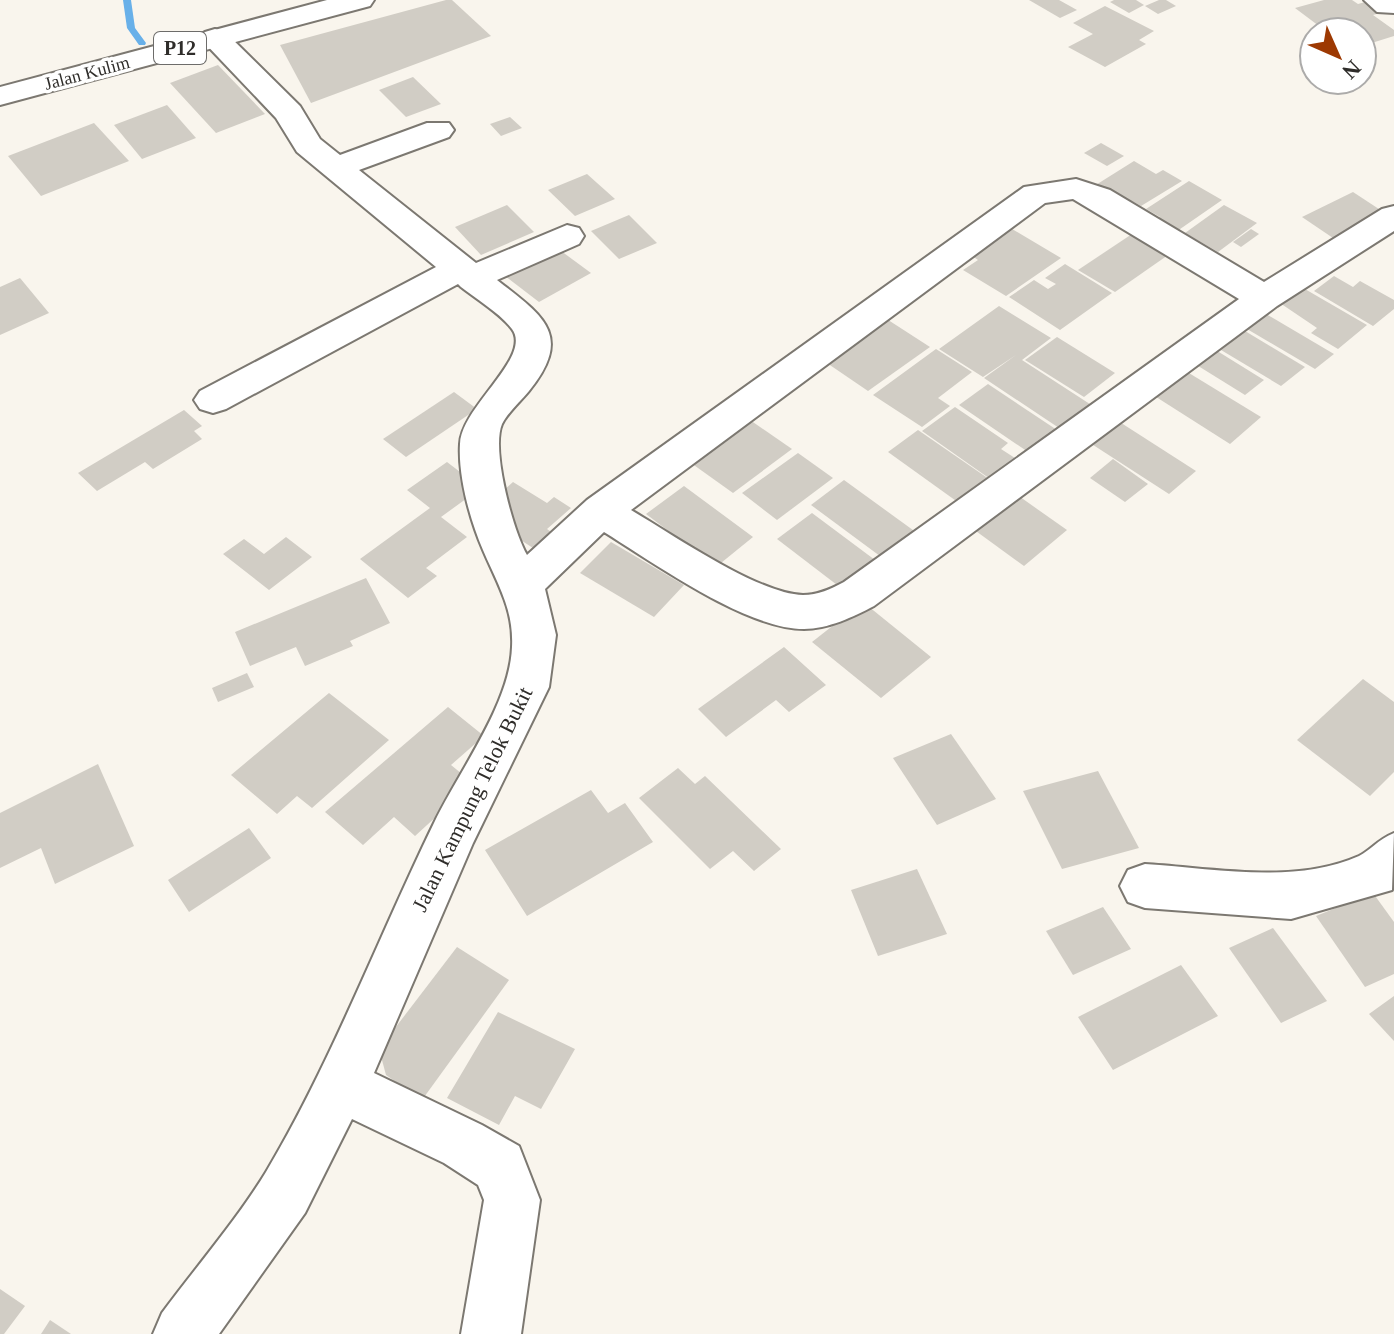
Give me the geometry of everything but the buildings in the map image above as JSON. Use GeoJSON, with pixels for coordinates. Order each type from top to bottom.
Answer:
{"type":"FeatureCollection","features":[{"type":"Feature","properties":{"kind":"street","name":"Jalan Kulim"},"geometry":{"type":"LineString","coordinates":[[0,96],[360,0]]}},
{"type":"Feature","properties":{"kind":"street","name":"Jalan Kampung Telok Bukit"},"geometry":{"type":"LineString","coordinates":[[183,1334],[285,1193],[341,1085],[452,836],[527,687],[534,664],[536,635],[522,585],[502,547],[478,442],[484,421],[536,353],[537,337],[528,323],[308,145],[289,113],[215,38]]}},
{"type":"Feature","properties":{"kind":"street"},"geometry":{"type":"LineString","coordinates":[[335,168],[438,130]]}},
{"type":"Feature","properties":{"kind":"street"},"geometry":{"type":"LineString","coordinates":[[522,585],[601,511],[1036,194],[1076,189],[1098,197],[1264,298]]}},
{"type":"Feature","properties":{"kind":"street"},"geometry":{"type":"LineString","coordinates":[[601,511],[749,595],[794,611],[827,610],[859,594],[1264,298],[1394,216]]}},
{"type":"Feature","properties":{"kind":"street"},"geometry":{"type":"LineString","coordinates":[[213,400],[465,273],[567,236]]}},
{"type":"Feature","properties":{"kind":"street"},"geometry":{"type":"LineString","coordinates":[[1145,886],[1291,896],[1375,874],[1394,855]]}},
{"type":"Feature","properties":{"kind":"street"},"geometry":{"type":"LineString","coordinates":[[341,1085],[463,1144],[499,1166],[512,1200],[491,1334]]}},
{"type":"Feature","properties":{"kind":"waterway"},"geometry":{"type":"LineString","coordinates":[[127,0],[131,28],[142,43]]}}]}
